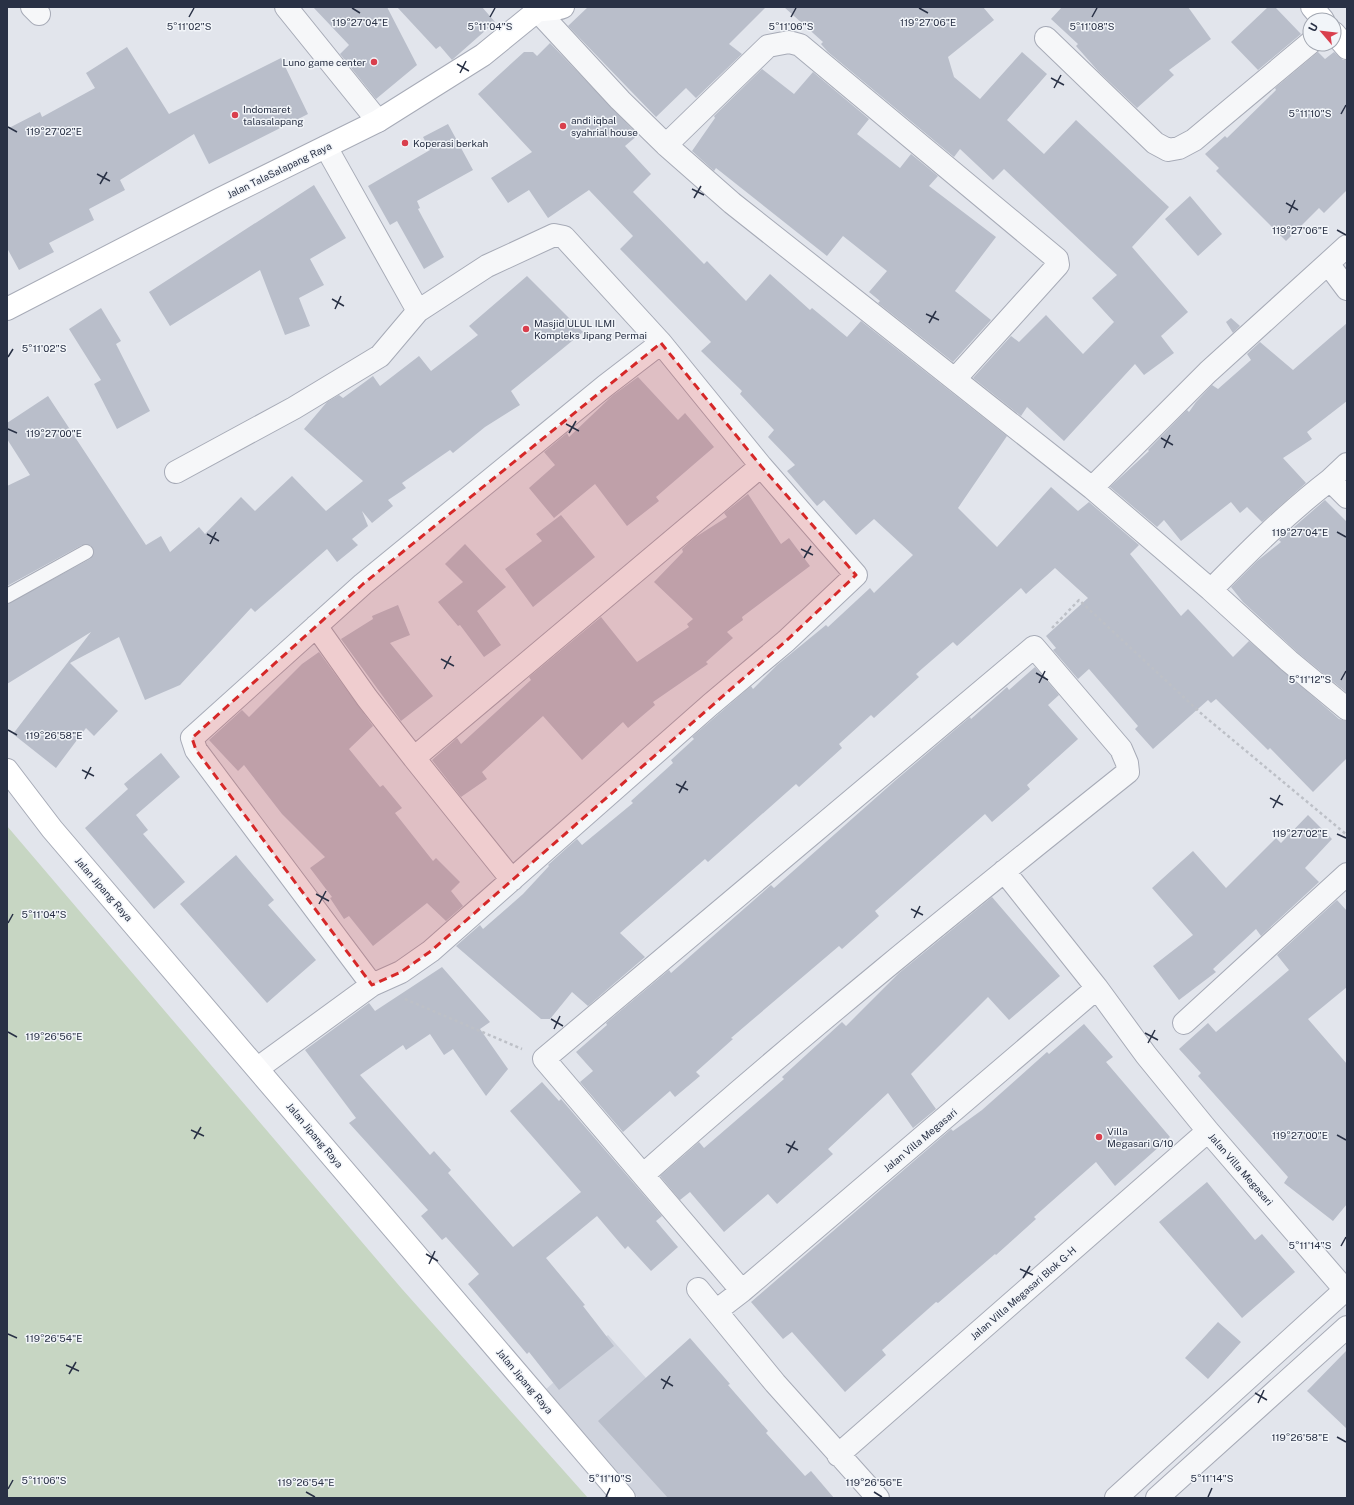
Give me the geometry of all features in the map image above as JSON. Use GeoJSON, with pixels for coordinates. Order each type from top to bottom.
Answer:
{"type":"FeatureCollection","features":[{"type":"Feature","properties":{"kind":"main road"},"geometry":{"type":"LineString","coordinates":[[536,9],[545,8],[552,10],[563,7]]}},
{"type":"Feature","properties":{"kind":"main road","name":"Jalan TalaSalapang Raya"},"geometry":{"type":"LineString","coordinates":[[7,309],[378,121],[483,55],[536,9]]}},
{"type":"Feature","properties":{"kind":"main road","name":"Jalan Jipang Raya"},"geometry":{"type":"LineString","coordinates":[[7,770],[52,828],[624,1498]]}},
{"type":"Feature","properties":{"kind":"street"},"geometry":{"type":"LineString","coordinates":[[286,7],[378,121]]}},
{"type":"Feature","properties":{"kind":"street"},"geometry":{"type":"LineString","coordinates":[[536,9],[620,100],[666,146],[772,236],[912,344],[1092,488],[1211,590],[1289,661],[1347,709]]}},
{"type":"Feature","properties":{"kind":"street"},"geometry":{"type":"LineString","coordinates":[[1046,38],[1154,143],[1168,150],[1179,148],[1194,140],[1302,50]]}},
{"type":"Feature","properties":{"kind":"street"},"geometry":{"type":"LineString","coordinates":[[666,146],[768,46],[789,42],[800,45],[1057,259],[1058,265],[955,379]]}},
{"type":"Feature","properties":{"kind":"street"},"geometry":{"type":"LineString","coordinates":[[326,147],[418,311]]}},
{"type":"Feature","properties":{"kind":"street"},"geometry":{"type":"LineString","coordinates":[[176,472],[294,408],[380,356],[418,311],[487,266],[554,234],[564,237],[661,343],[761,466],[856,574],[786,641],[710,705],[431,951],[401,972],[372,985],[258,1068]]}},
{"type":"Feature","properties":{"kind":"street"},"geometry":{"type":"LineString","coordinates":[[1092,488],[1208,372],[1329,265],[1347,246]]}},
{"type":"Feature","properties":{"kind":"street"},"geometry":{"type":"LineString","coordinates":[[1329,265],[1347,289]]}},
{"type":"Feature","properties":{"kind":"street"},"geometry":{"type":"LineString","coordinates":[[372,985],[192,744],[192,738],[363,584],[605,386],[661,343]]}},
{"type":"Feature","properties":{"kind":"street"},"geometry":{"type":"LineString","coordinates":[[1211,590],[1241,559],[1292,511],[1347,464]]}},
{"type":"Feature","properties":{"kind":"street"},"geometry":{"type":"LineString","coordinates":[[414,758],[761,466]]}},
{"type":"Feature","properties":{"kind":"street"},"geometry":{"type":"LineString","coordinates":[[1330,480],[1347,497]]}},
{"type":"Feature","properties":{"kind":"street"},"geometry":{"type":"LineString","coordinates":[[316,626],[414,758],[512,880]]}},
{"type":"Feature","properties":{"kind":"street"},"geometry":{"type":"LineString","coordinates":[[643,1175],[728,1099],[1004,871],[1128,772],[1127,763],[1121,749],[1034,647],[544,1059],[643,1175],[742,1291]]}},
{"type":"Feature","properties":{"kind":"street","name":"Jalan Villa Megasari"},"geometry":{"type":"LineString","coordinates":[[1004,871],[1097,988],[1146,1055],[1208,1131],[1346,1291],[1116,1498]]}},
{"type":"Feature","properties":{"kind":"street"},"geometry":{"type":"LineString","coordinates":[[1184,1023],[1347,874]]}},
{"type":"Feature","properties":{"kind":"street","name":"Jalan Villa Megasari"},"geometry":{"type":"LineString","coordinates":[[716,1311],[742,1291],[1097,988]]}},
{"type":"Feature","properties":{"kind":"street","name":"Jalan Villa Megasari Blok G-H"},"geometry":{"type":"LineString","coordinates":[[838,1455],[1208,1131]]}},
{"type":"Feature","properties":{"kind":"street"},"geometry":{"type":"LineString","coordinates":[[698,1289],[838,1455],[878,1498]]}},
{"type":"Feature","properties":{"kind":"street"},"geometry":{"type":"LineString","coordinates":[[1157,1498],[1347,1327]]}},
{"type":"Feature","properties":{"kind":"lane"},"geometry":{"type":"LineString","coordinates":[[7,596],[86,552]]}},
{"type":"Feature","properties":{"kind":"path"},"geometry":{"type":"LineString","coordinates":[[1034,647],[1079,600],[1204,716],[1347,835]]}},
{"type":"Feature","properties":{"kind":"path"},"geometry":{"type":"LineString","coordinates":[[372,985],[466,1024],[544,1059]]}},
{"type":"Feature","properties":{"kind":"highlighted area"},"geometry":{"type":"Polygon","coordinates":[[[661,343],[761,466],[856,575],[786,641],[431,951],[401,972],[372,985],[196,750],[192,738],[363,584],[661,343]]]}},
{"type":"Feature","properties":{"kind":"shaded area"},"geometry":{"type":"Polygon","coordinates":[[[608,1335],[752,1498],[638,1498],[545,1390],[608,1335]]]}},
{"type":"Feature","properties":{"kind":"green space"},"geometry":{"type":"Polygon","coordinates":[[[7,826],[402,1289],[588,1498],[7,1498],[7,826]]]}},
{"type":"Feature","properties":{"kind":"building"},"geometry":{"type":"Polygon","coordinates":[[[313,7],[387,7],[417,65],[376,99],[340,54],[349,45],[313,7]]]}},
{"type":"Feature","properties":{"kind":"building"},"geometry":{"type":"Polygon","coordinates":[[[397,7],[482,7],[495,22],[452,60],[440,46],[436,49],[397,7]]]}},
{"type":"Feature","properties":{"kind":"building"},"geometry":{"type":"Polygon","coordinates":[[[588,7],[766,7],[729,44],[742,54],[696,98],[686,88],[656,117],[568,26],[588,7]]]}},
{"type":"Feature","properties":{"kind":"building"},"geometry":{"type":"Polygon","coordinates":[[[784,7],[983,7],[994,20],[948,57],[954,77],[980,99],[1022,52],[1047,74],[1007,120],[1044,154],[1076,120],[1169,207],[1132,247],[1188,312],[1161,336],[1174,353],[1144,375],[1135,364],[1064,441],[1027,407],[1021,416],[973,378],[1011,336],[1019,342],[1046,315],[1083,354],[1114,322],[1092,298],[1117,275],[1004,169],[993,180],[960,149],[954,157],[828,52],[821,44],[823,42],[784,7]]]}},
{"type":"Feature","properties":{"kind":"building"},"geometry":{"type":"Polygon","coordinates":[[[1062,7],[1188,7],[1211,39],[1169,70],[1174,75],[1137,108],[1099,72],[1076,46],[1078,44],[1051,19],[1062,7]]]}},
{"type":"Feature","properties":{"kind":"building"},"geometry":{"type":"Polygon","coordinates":[[[1268,7],[1275,7],[1301,34],[1258,70],[1231,42],[1268,7]]]}},
{"type":"Feature","properties":{"kind":"building"},"geometry":{"type":"Polygon","coordinates":[[[550,43],[638,135],[625,146],[651,174],[633,192],[704,264],[707,261],[746,301],[770,274],[810,310],[812,308],[847,337],[861,321],[1007,436],[958,508],[997,547],[1051,487],[1078,511],[1089,502],[1139,545],[1130,554],[1181,616],[1188,609],[1233,657],[1249,641],[1339,719],[1347,721],[1347,758],[1313,792],[1270,748],[1268,750],[1216,699],[1211,703],[1208,700],[1153,749],[1135,729],[1138,726],[1089,669],[1078,679],[1053,650],[1056,648],[1046,636],[1088,598],[1055,568],[1026,594],[1021,588],[957,646],[953,642],[916,674],[919,677],[874,718],[871,715],[839,744],[842,748],[799,787],[796,784],[708,862],[705,859],[620,933],[645,957],[588,1006],[572,992],[550,1019],[541,1019],[456,946],[480,925],[483,929],[523,894],[549,866],[548,865],[577,839],[582,845],[633,803],[631,801],[673,763],[671,760],[694,739],[692,737],[751,686],[753,689],[777,665],[826,625],[828,627],[870,588],[874,593],[913,555],[874,519],[856,535],[824,500],[817,506],[787,471],[795,465],[768,437],[774,430],[740,394],[742,391],[701,351],[711,342],[620,249],[633,236],[589,190],[548,218],[529,190],[508,203],[491,178],[532,152],[478,94],[524,52],[533,52],[537,56],[550,43]]]}},
{"type":"Feature","properties":{"kind":"building"},"geometry":{"type":"Polygon","coordinates":[[[127,47],[169,114],[281,58],[308,114],[209,164],[194,134],[120,180],[125,190],[89,209],[94,220],[49,243],[54,252],[19,270],[7,248],[7,129],[40,112],[42,117],[95,88],[86,73],[127,47]]]}},
{"type":"Feature","properties":{"kind":"building"},"geometry":{"type":"Polygon","coordinates":[[[1318,52],[1325,59],[1334,52],[1343,60],[1347,60],[1347,190],[1324,213],[1319,208],[1286,241],[1216,171],[1219,168],[1205,154],[1225,136],[1227,138],[1276,90],[1275,88],[1318,52]]]}},
{"type":"Feature","properties":{"kind":"building"},"geometry":{"type":"Polygon","coordinates":[[[762,69],[794,94],[813,72],[869,119],[857,134],[900,168],[911,154],[938,176],[929,186],[996,237],[955,291],[991,320],[953,362],[878,303],[880,301],[869,292],[887,271],[843,236],[827,256],[716,168],[714,171],[692,151],[715,118],[714,116],[762,69]]]}},
{"type":"Feature","properties":{"kind":"building"},"geometry":{"type":"Polygon","coordinates":[[[448,124],[473,170],[417,201],[420,208],[418,209],[444,257],[424,269],[397,221],[390,225],[368,186],[430,150],[423,137],[448,124]]]}},
{"type":"Feature","properties":{"kind":"building"},"geometry":{"type":"Polygon","coordinates":[[[314,185],[346,238],[310,259],[324,285],[299,298],[310,326],[285,335],[260,270],[170,326],[149,292],[314,185]]]}},
{"type":"Feature","properties":{"kind":"building"},"geometry":{"type":"Polygon","coordinates":[[[1190,196],[1222,234],[1198,256],[1165,219],[1190,196]]]}},
{"type":"Feature","properties":{"kind":"building"},"geometry":{"type":"Polygon","coordinates":[[[527,276],[583,332],[511,391],[520,405],[485,427],[453,453],[450,450],[402,483],[406,488],[388,500],[393,506],[372,523],[362,511],[368,526],[352,539],[358,545],[337,562],[327,549],[255,612],[251,608],[180,685],[145,700],[119,637],[70,663],[118,711],[94,736],[86,728],[56,768],[13,734],[91,632],[7,684],[7,604],[90,559],[94,552],[90,545],[82,545],[7,586],[7,486],[30,475],[7,439],[7,423],[48,396],[146,545],[161,536],[170,552],[199,527],[205,534],[241,497],[255,511],[292,476],[326,511],[363,481],[304,429],[327,402],[339,395],[343,398],[373,376],[380,386],[419,356],[431,371],[478,335],[469,326],[527,276]]]}},
{"type":"Feature","properties":{"kind":"building"},"geometry":{"type":"Polygon","coordinates":[[[101,308],[121,341],[116,344],[150,411],[117,429],[94,384],[101,380],[69,329],[101,308]]]}},
{"type":"Feature","properties":{"kind":"building"},"geometry":{"type":"Polygon","coordinates":[[[1231,318],[1240,326],[1233,333],[1226,322],[1231,318]]]}},
{"type":"Feature","properties":{"kind":"building"},"geometry":{"type":"Polygon","coordinates":[[[1347,323],[1347,401],[1307,432],[1312,439],[1283,458],[1306,483],[1262,522],[1247,507],[1240,513],[1231,502],[1181,541],[1164,520],[1157,527],[1110,487],[1149,451],[1148,450],[1187,410],[1189,412],[1212,385],[1218,389],[1251,360],[1247,354],[1260,342],[1293,370],[1347,323]]]}},
{"type":"Feature","properties":{"kind":"building"},"geometry":{"type":"Polygon","coordinates":[[[638,377],[678,420],[685,413],[714,447],[656,497],[659,501],[627,526],[595,484],[554,518],[529,488],[555,465],[544,452],[567,433],[569,437],[612,396],[638,377]]]}},
{"type":"Feature","properties":{"kind":"building"},"geometry":{"type":"Polygon","coordinates":[[[748,494],[781,544],[789,538],[810,566],[742,617],[743,620],[727,632],[733,638],[706,662],[708,664],[653,702],[655,705],[628,728],[623,722],[582,760],[543,716],[482,772],[487,779],[461,797],[432,760],[457,738],[461,744],[531,680],[529,677],[601,617],[637,662],[689,627],[687,624],[693,619],[654,582],[683,552],[682,549],[694,538],[727,517],[724,513],[748,494]]]}},
{"type":"Feature","properties":{"kind":"building"},"geometry":{"type":"Polygon","coordinates":[[[1325,500],[1347,522],[1347,693],[1297,652],[1243,602],[1231,587],[1257,561],[1281,542],[1279,540],[1325,500]]]}},
{"type":"Feature","properties":{"kind":"building"},"geometry":{"type":"Polygon","coordinates":[[[561,515],[595,557],[533,607],[505,569],[542,541],[536,534],[561,515]]]}},
{"type":"Feature","properties":{"kind":"building"},"geometry":{"type":"Polygon","coordinates":[[[465,544],[506,587],[477,611],[501,645],[484,657],[460,625],[458,626],[438,602],[463,582],[445,564],[465,544]]]}},
{"type":"Feature","properties":{"kind":"building"},"geometry":{"type":"Polygon","coordinates":[[[398,605],[410,635],[390,643],[433,696],[401,721],[341,639],[373,619],[372,616],[398,605]]]}},
{"type":"Feature","properties":{"kind":"building"},"geometry":{"type":"Polygon","coordinates":[[[319,652],[373,726],[349,749],[380,787],[383,785],[402,808],[395,813],[433,861],[436,858],[460,882],[451,891],[463,906],[446,921],[427,903],[373,946],[349,916],[344,919],[330,898],[332,897],[310,868],[325,857],[282,814],[244,765],[238,771],[209,740],[242,710],[249,717],[302,664],[319,652]]]}},
{"type":"Feature","properties":{"kind":"building"},"geometry":{"type":"Polygon","coordinates":[[[1035,667],[1059,695],[1048,705],[1078,739],[1027,785],[1030,789],[992,822],[985,814],[875,911],[879,916],[842,949],[839,946],[731,1038],[733,1039],[696,1072],[700,1076],[675,1097],[670,1091],[623,1132],[580,1082],[593,1071],[576,1052],[607,1025],[606,1023],[669,970],[671,973],[771,885],[774,888],[897,779],[970,717],[971,719],[1007,687],[1009,690],[1035,667]]]}},
{"type":"Feature","properties":{"kind":"building"},"geometry":{"type":"Polygon","coordinates":[[[161,753],[180,777],[136,815],[148,830],[143,834],[185,882],[154,909],[85,828],[128,789],[124,784],[161,753]]]}},
{"type":"Feature","properties":{"kind":"building"},"geometry":{"type":"Polygon","coordinates":[[[1308,815],[1332,839],[1305,868],[1319,882],[1261,936],[1256,929],[1213,969],[1216,972],[1179,1000],[1153,966],[1193,935],[1152,888],[1193,851],[1226,888],[1276,838],[1281,843],[1308,815]]]}},
{"type":"Feature","properties":{"kind":"building"},"geometry":{"type":"Polygon","coordinates":[[[236,855],[274,900],[268,905],[316,960],[267,1003],[180,904],[236,855]]]}},
{"type":"Feature","properties":{"kind":"building"},"geometry":{"type":"Polygon","coordinates":[[[992,897],[1060,976],[1009,1020],[988,997],[911,1074],[936,1109],[913,1128],[888,1093],[828,1149],[833,1154],[777,1204],[768,1194],[724,1232],[690,1192],[680,1200],[660,1176],[699,1142],[704,1148],[784,1079],[782,1077],[842,1022],[846,1026],[899,973],[992,897]]]}},
{"type":"Feature","properties":{"kind":"building"},"geometry":{"type":"Polygon","coordinates":[[[1337,900],[1347,911],[1347,987],[1308,1019],[1347,1064],[1347,1204],[1333,1221],[1284,1183],[1288,1177],[1198,1076],[1201,1073],[1179,1049],[1208,1023],[1216,1032],[1289,970],[1277,955],[1337,900]]]}},
{"type":"Feature","properties":{"kind":"building"},"geometry":{"type":"Polygon","coordinates":[[[442,967],[490,1022],[480,1029],[508,1069],[486,1096],[453,1049],[444,1055],[430,1034],[406,1050],[403,1045],[360,1075],[430,1155],[434,1151],[451,1170],[448,1173],[513,1247],[581,1192],[510,1111],[542,1082],[559,1101],[561,1099],[662,1216],[656,1221],[678,1247],[651,1271],[628,1246],[625,1249],[597,1216],[546,1258],[585,1305],[583,1306],[614,1346],[559,1390],[529,1352],[527,1354],[468,1284],[479,1274],[446,1237],[442,1240],[421,1216],[428,1210],[349,1123],[356,1118],[305,1050],[369,1003],[375,1011],[442,967]]]}},
{"type":"Feature","properties":{"kind":"building"},"geometry":{"type":"Polygon","coordinates":[[[1084,1024],[1113,1057],[1106,1062],[1170,1137],[1115,1186],[1096,1162],[1034,1217],[1036,1219],[996,1255],[995,1254],[938,1303],[936,1302],[882,1350],[886,1355],[845,1392],[792,1332],[783,1339],[751,1302],[951,1129],[953,1131],[982,1110],[1047,1052],[1049,1054],[1084,1024]]]}},
{"type":"Feature","properties":{"kind":"building"},"geometry":{"type":"Polygon","coordinates":[[[1207,1182],[1255,1240],[1262,1234],[1295,1272],[1242,1318],[1159,1222],[1207,1182]]]}},
{"type":"Feature","properties":{"kind":"building"},"geometry":{"type":"Polygon","coordinates":[[[1218,1322],[1241,1342],[1208,1379],[1185,1358],[1218,1322]]]}},
{"type":"Feature","properties":{"kind":"building"},"geometry":{"type":"Polygon","coordinates":[[[690,1338],[768,1431],[766,1433],[805,1476],[811,1471],[834,1498],[668,1498],[598,1421],[690,1338]]]}},
{"type":"Feature","properties":{"kind":"building"},"geometry":{"type":"Polygon","coordinates":[[[1347,1350],[1347,1429],[1307,1391],[1347,1350]]]}},
{"type":"Feature","properties":{"kind":"place","name":"Luno game center"},"geometry":{"type":"Point","coordinates":[374,62]}},
{"type":"Feature","properties":{"kind":"place","name":"Indomaret talasalapang"},"geometry":{"type":"Point","coordinates":[235,115]}},
{"type":"Feature","properties":{"kind":"place","name":"andi iqbal syahrial house"},"geometry":{"type":"Point","coordinates":[563,126]}},
{"type":"Feature","properties":{"kind":"place","name":"Koperasi berkah"},"geometry":{"type":"Point","coordinates":[405,143]}},
{"type":"Feature","properties":{"kind":"place","name":"Masjid ULUL ILMI Kompleks Jipang Permai"},"geometry":{"type":"Point","coordinates":[526,329]}},
{"type":"Feature","properties":{"kind":"place","name":"Villa Megasari G/10"},"geometry":{"type":"Point","coordinates":[1099,1137]}}]}
